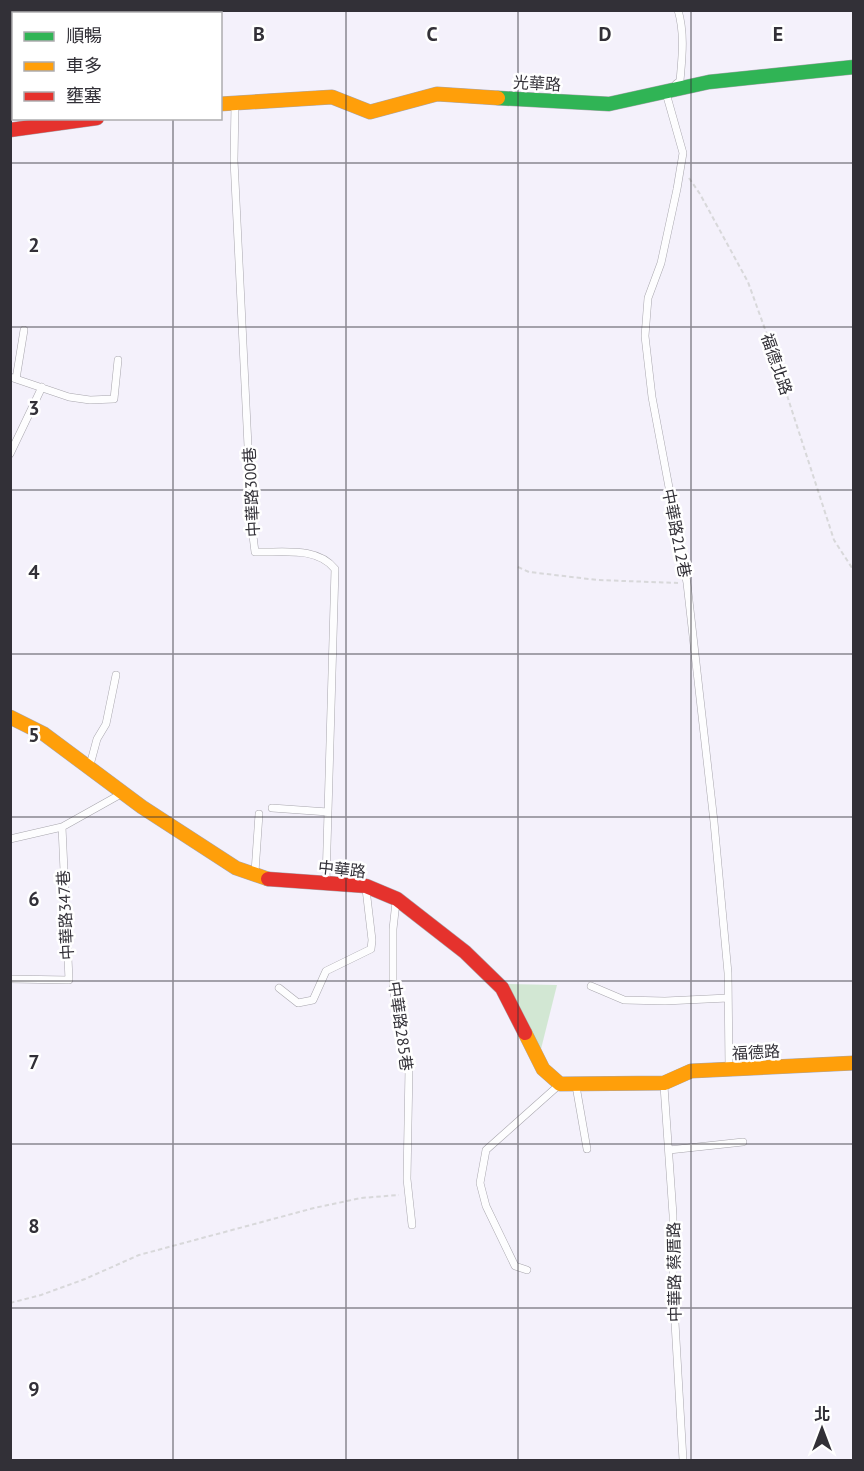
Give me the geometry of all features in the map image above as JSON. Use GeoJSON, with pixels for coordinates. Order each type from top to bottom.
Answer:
{"type":"FeatureCollection","features":[{"type":"Feature","properties":{"kind":"street","name":"光華路"},"geometry":{"type":"LineString","coordinates":[[222,104],[332,98],[370,112],[437,94],[609,104],[709,82],[854,68]]}},
{"type":"Feature","properties":{"kind":"street"},"geometry":{"type":"LineString","coordinates":[[10,130],[82,120]]}},
{"type":"Feature","properties":{"kind":"street","name":"中華路"},"geometry":{"type":"LineString","coordinates":[[10,717],[44,734],[142,807],[236,868],[264,879],[366,886],[396,899],[465,952],[502,988],[543,1069],[560,1084]]}},
{"type":"Feature","properties":{"kind":"street","name":"福德路"},"geometry":{"type":"LineString","coordinates":[[664,1083],[691,1071],[729,1071],[854,1063]]}},
{"type":"Feature","properties":{"kind":"street"},"geometry":{"type":"LineString","coordinates":[[560,1084],[664,1083]]}},
{"type":"Feature","properties":{"kind":"lane"},"geometry":{"type":"LineString","coordinates":[[665,92],[680,81],[682,22],[678,10]]}},
{"type":"Feature","properties":{"kind":"lane","name":"中華路212巷"},"geometry":{"type":"LineString","coordinates":[[665,92],[683,153],[661,263],[648,297],[645,336],[654,407],[687,583],[714,822],[728,973],[729,1071]]}},
{"type":"Feature","properties":{"kind":"lane","name":"中華路300巷"},"geometry":{"type":"LineString","coordinates":[[235,103],[234,160],[255,552],[311,553],[327,559],[335,569],[326,884]]}},
{"type":"Feature","properties":{"kind":"lane"},"geometry":{"type":"LineString","coordinates":[[24,330],[13,378],[69,397],[90,400],[114,399],[118,360]]}},
{"type":"Feature","properties":{"kind":"lane"},"geometry":{"type":"LineString","coordinates":[[10,454],[42,387]]}},
{"type":"Feature","properties":{"kind":"lane"},"geometry":{"type":"LineString","coordinates":[[89,767],[97,740],[106,724],[116,675]]}},
{"type":"Feature","properties":{"kind":"lane"},"geometry":{"type":"LineString","coordinates":[[10,839],[62,827],[124,792]]}},
{"type":"Feature","properties":{"kind":"lane"},"geometry":{"type":"LineString","coordinates":[[272,808],[328,812]]}},
{"type":"Feature","properties":{"kind":"lane"},"geometry":{"type":"LineString","coordinates":[[254,875],[259,814]]}},
{"type":"Feature","properties":{"kind":"lane","name":"中華路347巷"},"geometry":{"type":"LineString","coordinates":[[10,979],[69,980],[62,827]]}},
{"type":"Feature","properties":{"kind":"lane"},"geometry":{"type":"LineString","coordinates":[[279,988],[298,1003],[313,1000],[326,971],[371,949],[366,886]]}},
{"type":"Feature","properties":{"kind":"lane","name":"中華路285巷"},"geometry":{"type":"LineString","coordinates":[[396,899],[393,929],[393,985],[400,1033],[409,1068],[407,1179],[412,1225]]}},
{"type":"Feature","properties":{"kind":"lane"},"geometry":{"type":"LineString","coordinates":[[591,986],[624,1000],[728,998]]}},
{"type":"Feature","properties":{"kind":"lane"},"geometry":{"type":"LineString","coordinates":[[576,1083],[587,1149]]}},
{"type":"Feature","properties":{"kind":"lane","name":"中華路 蔡厝路"},"geometry":{"type":"LineString","coordinates":[[664,1083],[673,1215],[673,1288],[683,1461]]}},
{"type":"Feature","properties":{"kind":"lane"},"geometry":{"type":"LineString","coordinates":[[527,1270],[515,1266],[486,1206],[480,1183],[486,1150],[560,1084]]}},
{"type":"Feature","properties":{"kind":"lane"},"geometry":{"type":"LineString","coordinates":[[669,1150],[743,1142]]}},
{"type":"Feature","properties":{"kind":"path","name":"福德北路"},"geometry":{"type":"LineString","coordinates":[[681,166],[700,194],[748,282],[834,540],[854,571]]}},
{"type":"Feature","properties":{"kind":"path"},"geometry":{"type":"LineString","coordinates":[[518,567],[529,572],[608,581],[687,583]]}},
{"type":"Feature","properties":{"kind":"path"},"geometry":{"type":"LineString","coordinates":[[10,1303],[74,1283],[139,1255],[314,1208],[361,1198],[408,1194]]}},
{"type":"Feature","properties":{"kind":"green space"},"geometry":{"type":"Polygon","coordinates":[[[503,984],[557,985],[539,1057],[503,984]]]}},
{"type":"Feature","properties":{"kind":"traffic: fast"},"geometry":{"type":"LineString","coordinates":[[498,98],[609,104],[709,82],[854,67]]}},
{"type":"Feature","properties":{"kind":"traffic: slow"},"geometry":{"type":"LineString","coordinates":[[222,104],[332,97],[370,112],[437,94],[498,98]]}},
{"type":"Feature","properties":{"kind":"traffic: slow"},"geometry":{"type":"LineString","coordinates":[[10,717],[44,734],[142,807],[236,868],[268,879]]}},
{"type":"Feature","properties":{"kind":"traffic: slow"},"geometry":{"type":"LineString","coordinates":[[525,1033],[543,1069],[560,1084],[664,1083],[691,1071],[854,1063]]}},
{"type":"Feature","properties":{"kind":"traffic: jam"},"geometry":{"type":"LineString","coordinates":[[10,130],[82,120]]}},
{"type":"Feature","properties":{"kind":"traffic: jam"},"geometry":{"type":"LineString","coordinates":[[268,879],[366,886],[397,899],[465,952],[502,988],[525,1033]]}}]}
